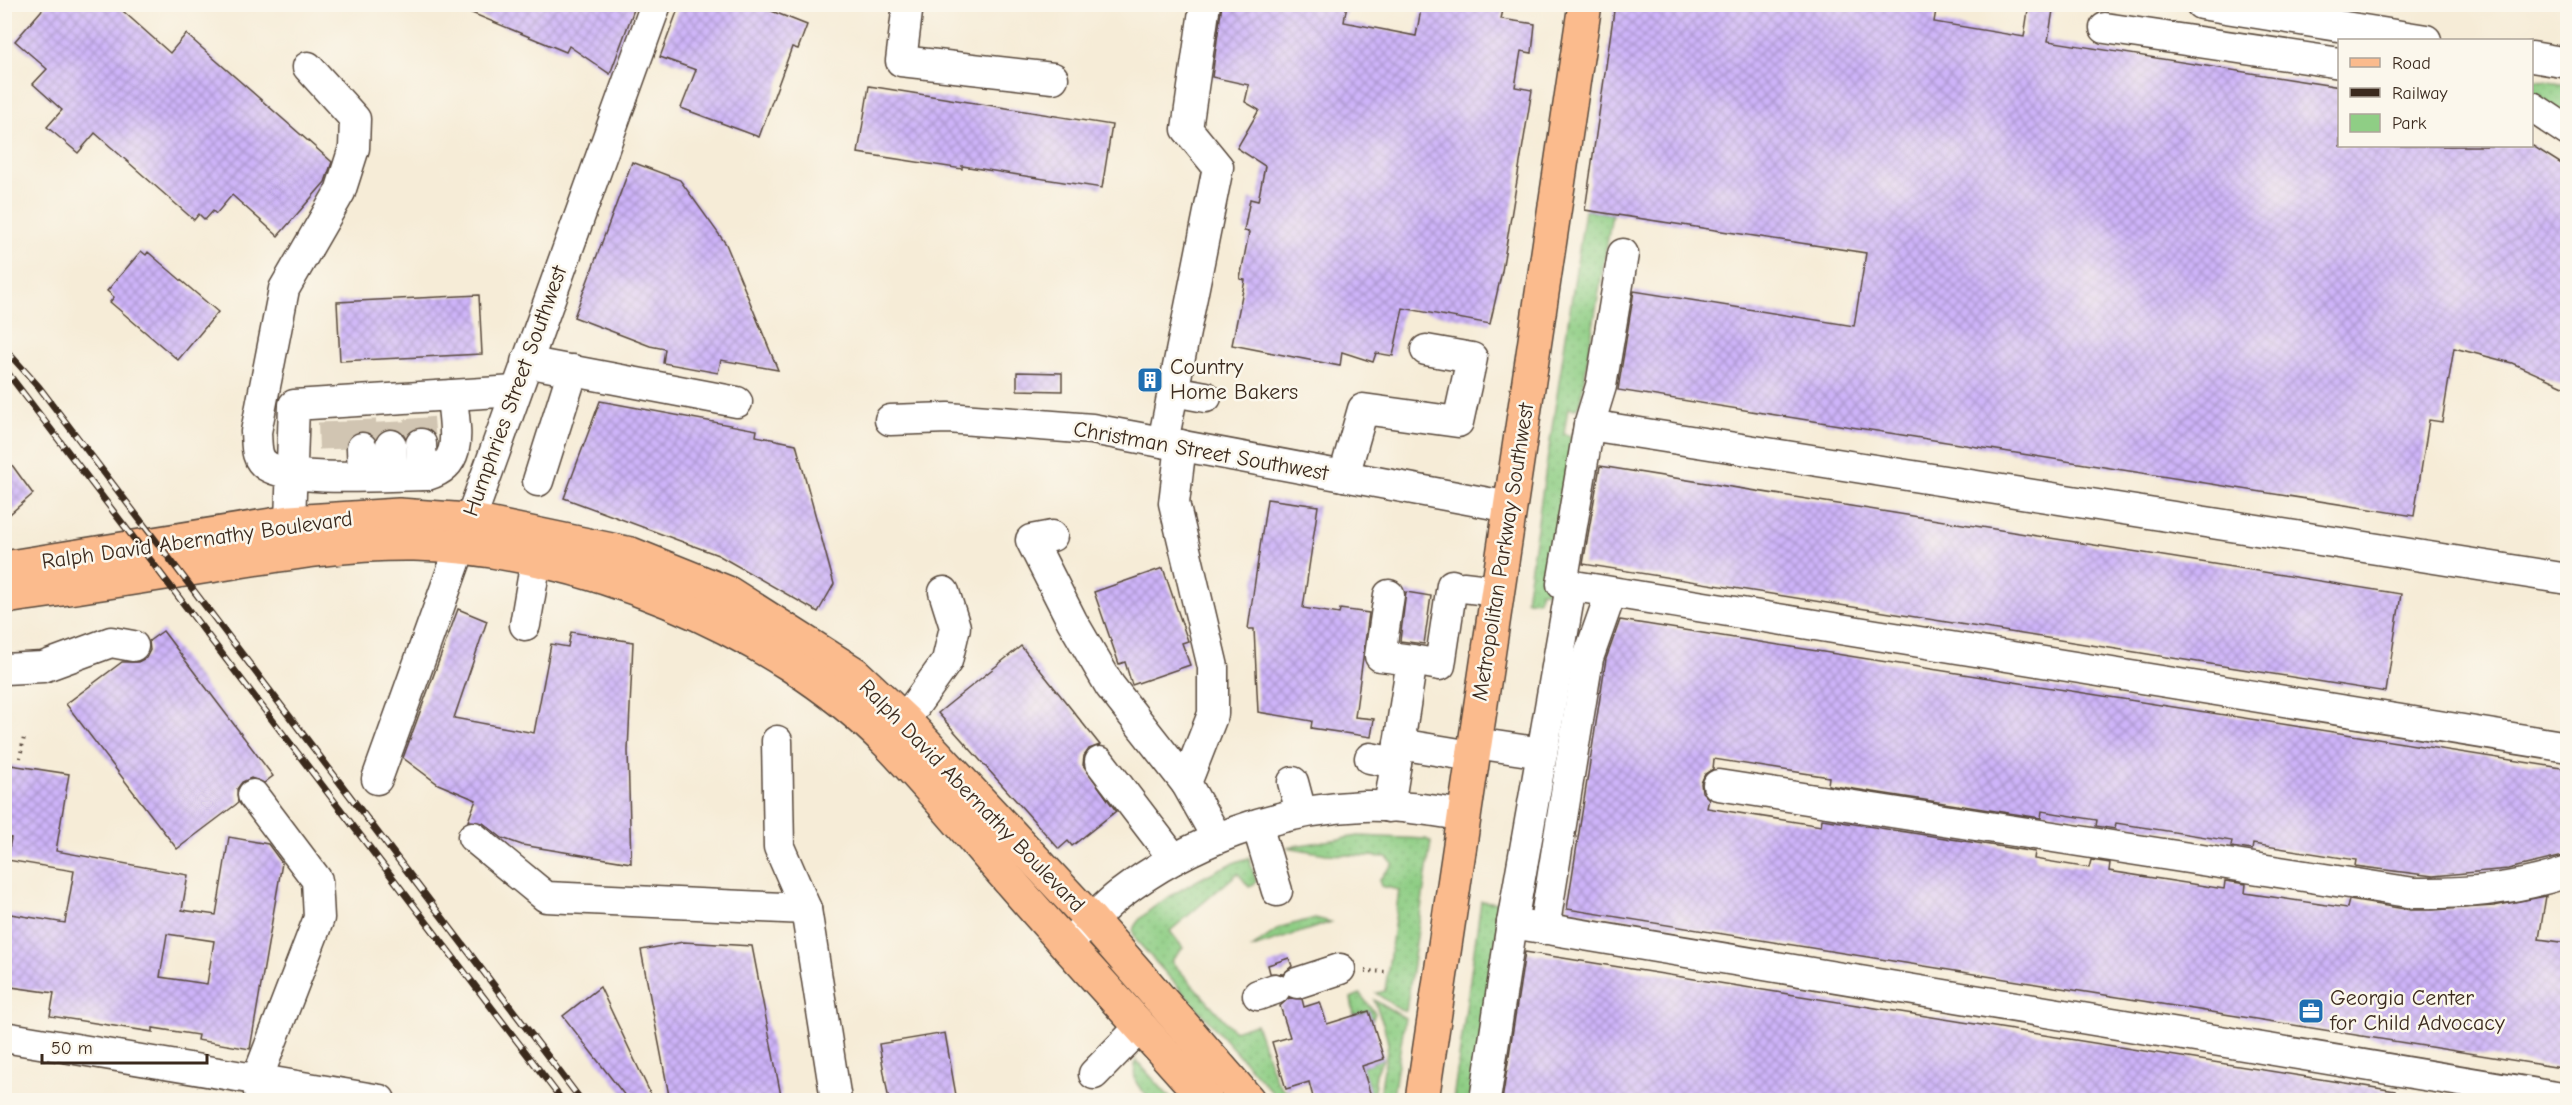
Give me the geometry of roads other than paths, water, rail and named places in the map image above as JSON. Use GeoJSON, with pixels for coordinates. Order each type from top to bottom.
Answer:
{"type":"FeatureCollection","features":[{"type":"Feature","properties":{"kind":"main road","name":"Metropolitan Parkway Southwest"},"geometry":{"type":"LineString","coordinates":[[1422,1101],[1585,4]]}},
{"type":"Feature","properties":{"kind":"main road","name":"Ralph David Abernathy Boulevard"},"geometry":{"type":"LineString","coordinates":[[4,568],[290,522],[390,515],[464,533],[631,554],[728,592],[855,674],[896,732],[1066,945],[1206,1101]]}},
{"type":"Feature","properties":{"kind":"main road","name":"Ralph David Abernathy Boulevard"},"geometry":{"type":"LineString","coordinates":[[4,597],[312,549],[381,544],[464,533],[536,560],[573,567],[627,585],[700,615],[760,648],[896,732],[1092,921],[1248,1101]]}},
{"type":"Feature","properties":{"kind":"street","name":"Humphries Street Southwest"},"geometry":{"type":"LineString","coordinates":[[377,779],[656,4]]}},
{"type":"Feature","properties":{"kind":"street"},"geometry":{"type":"LineString","coordinates":[[908,4],[901,62],[1053,78]]}},
{"type":"Feature","properties":{"kind":"street"},"geometry":{"type":"LineString","coordinates":[[1186,783],[1214,714],[1213,667],[1174,503],[1172,444],[1173,391],[1218,167],[1186,129],[1205,4]]}},
{"type":"Feature","properties":{"kind":"street"},"geometry":{"type":"LineString","coordinates":[[2201,4],[2319,14],[2422,39]]}},
{"type":"Feature","properties":{"kind":"street"},"geometry":{"type":"LineString","coordinates":[[2105,28],[2338,63]]}},
{"type":"Feature","properties":{"kind":"street"},"geometry":{"type":"LineString","coordinates":[[2533,57],[2568,63]]}},
{"type":"Feature","properties":{"kind":"street"},"geometry":{"type":"LineString","coordinates":[[293,476],[266,466],[258,456],[256,432],[284,289],[340,192],[354,148],[355,129],[355,118],[308,67]]}},
{"type":"Feature","properties":{"kind":"street"},"geometry":{"type":"LineString","coordinates":[[2533,108],[2568,131]]}},
{"type":"Feature","properties":{"kind":"street"},"geometry":{"type":"LineString","coordinates":[[1623,254],[1601,386],[1589,425],[1562,584],[2568,747]]}},
{"type":"Feature","properties":{"kind":"street"},"geometry":{"type":"LineString","coordinates":[[1344,476],[1363,409],[1458,422],[1472,358],[1426,350]]}},
{"type":"Feature","properties":{"kind":"street"},"geometry":{"type":"LineString","coordinates":[[526,362],[737,402]]}},
{"type":"Feature","properties":{"kind":"street"},"geometry":{"type":"LineString","coordinates":[[538,482],[573,370]]}},
{"type":"Feature","properties":{"kind":"street"},"geometry":{"type":"LineString","coordinates":[[293,476],[359,433],[420,420],[452,395],[515,391]]}},
{"type":"Feature","properties":{"kind":"street"},"geometry":{"type":"LineString","coordinates":[[1173,391],[1206,397]]}},
{"type":"Feature","properties":{"kind":"street"},"geometry":{"type":"LineString","coordinates":[[290,522],[294,405],[359,433],[408,475],[442,471],[453,459],[452,395]]}},
{"type":"Feature","properties":{"kind":"street","name":"Christman Street Southwest"},"geometry":{"type":"LineString","coordinates":[[890,420],[948,418],[1092,429],[1510,507]]}},
{"type":"Feature","properties":{"kind":"street"},"geometry":{"type":"LineString","coordinates":[[408,475],[420,420]]}},
{"type":"Feature","properties":{"kind":"street"},"geometry":{"type":"LineString","coordinates":[[1589,425],[2568,579]]}},
{"type":"Feature","properties":{"kind":"street"},"geometry":{"type":"LineString","coordinates":[[1052,536],[1031,540],[1071,621],[1110,686],[1186,783],[1217,838]]}},
{"type":"Feature","properties":{"kind":"street"},"geometry":{"type":"LineString","coordinates":[[525,625],[536,560]]}},
{"type":"Feature","properties":{"kind":"street"},"geometry":{"type":"LineString","coordinates":[[1389,595],[1380,656],[1440,665],[1457,586],[1497,591]]}},
{"type":"Feature","properties":{"kind":"street"},"geometry":{"type":"LineString","coordinates":[[1485,1101],[1512,923],[1571,586]]}},
{"type":"Feature","properties":{"kind":"street"},"geometry":{"type":"LineString","coordinates":[[896,732],[947,661],[956,627],[944,592]]}},
{"type":"Feature","properties":{"kind":"street"},"geometry":{"type":"LineString","coordinates":[[1544,929],[1588,658],[1611,593]]}},
{"type":"Feature","properties":{"kind":"street"},"geometry":{"type":"LineString","coordinates":[[4,669],[43,667],[111,642],[133,646]]}},
{"type":"Feature","properties":{"kind":"street"},"geometry":{"type":"LineString","coordinates":[[1389,807],[1388,755],[1412,660]]}},
{"type":"Feature","properties":{"kind":"street"},"geometry":{"type":"LineString","coordinates":[[777,741],[779,847],[806,909],[836,1101]]}},
{"type":"Feature","properties":{"kind":"street"},"geometry":{"type":"LineString","coordinates":[[1388,755],[1473,749],[1542,753]]}},
{"type":"Feature","properties":{"kind":"street"},"geometry":{"type":"LineString","coordinates":[[1100,762],[1174,859]]}},
{"type":"Feature","properties":{"kind":"street"},"geometry":{"type":"LineString","coordinates":[[1293,782],[1301,812]]}},
{"type":"Feature","properties":{"kind":"street"},"geometry":{"type":"LineString","coordinates":[[1718,785],[2414,893],[2480,892],[2546,880],[2568,872]]}},
{"type":"Feature","properties":{"kind":"street"},"geometry":{"type":"LineString","coordinates":[[253,795],[317,880],[319,918],[259,1090]]}},
{"type":"Feature","properties":{"kind":"street"},"geometry":{"type":"LineString","coordinates":[[1066,945],[1118,896],[1174,859],[1217,838],[1301,812],[1363,806],[1413,807],[1463,815]]}},
{"type":"Feature","properties":{"kind":"street"},"geometry":{"type":"LineString","coordinates":[[1257,825],[1277,891]]}},
{"type":"Feature","properties":{"kind":"street"},"geometry":{"type":"LineString","coordinates":[[473,837],[546,897],[806,909]]}},
{"type":"Feature","properties":{"kind":"street"},"geometry":{"type":"LineString","coordinates":[[1512,923],[2568,1099]]}},
{"type":"Feature","properties":{"kind":"street"},"geometry":{"type":"LineString","coordinates":[[1277,989],[1351,970]]}},
{"type":"Feature","properties":{"kind":"street"},"geometry":{"type":"LineString","coordinates":[[1094,1074],[1141,1026]]}},
{"type":"Feature","properties":{"kind":"street"},"geometry":{"type":"LineString","coordinates":[[4,1037],[259,1090],[380,1101]]}},
{"type":"Feature","properties":{"kind":"tunnel"},"geometry":{"type":"LineString","coordinates":[[419,418],[421,444]]}},
{"type":"Feature","properties":{"kind":"tunnel"},"geometry":{"type":"LineString","coordinates":[[361,420],[362,448]]}},
{"type":"Feature","properties":{"kind":"tunnel"},"geometry":{"type":"LineString","coordinates":[[333,422],[334,449]]}},
{"type":"Feature","properties":{"kind":"tunnel"},"geometry":{"type":"LineString","coordinates":[[390,422],[391,445]]}},
{"type":"Feature","properties":{"kind":"railway"},"geometry":{"type":"LineString","coordinates":[[4,348],[39,387],[581,1100]]}},
{"type":"Feature","properties":{"kind":"railway"},"geometry":{"type":"LineString","coordinates":[[4,368],[562,1100]]}},
{"type":"Feature","properties":{"kind":"place","name":"Country Home Bakers"},"geometry":{"type":"Point","coordinates":[1150,380]}},
{"type":"Feature","properties":{"kind":"place","name":"Georgia Center for Child Advocacy"},"geometry":{"type":"Point","coordinates":[2311,1011]}}]}
